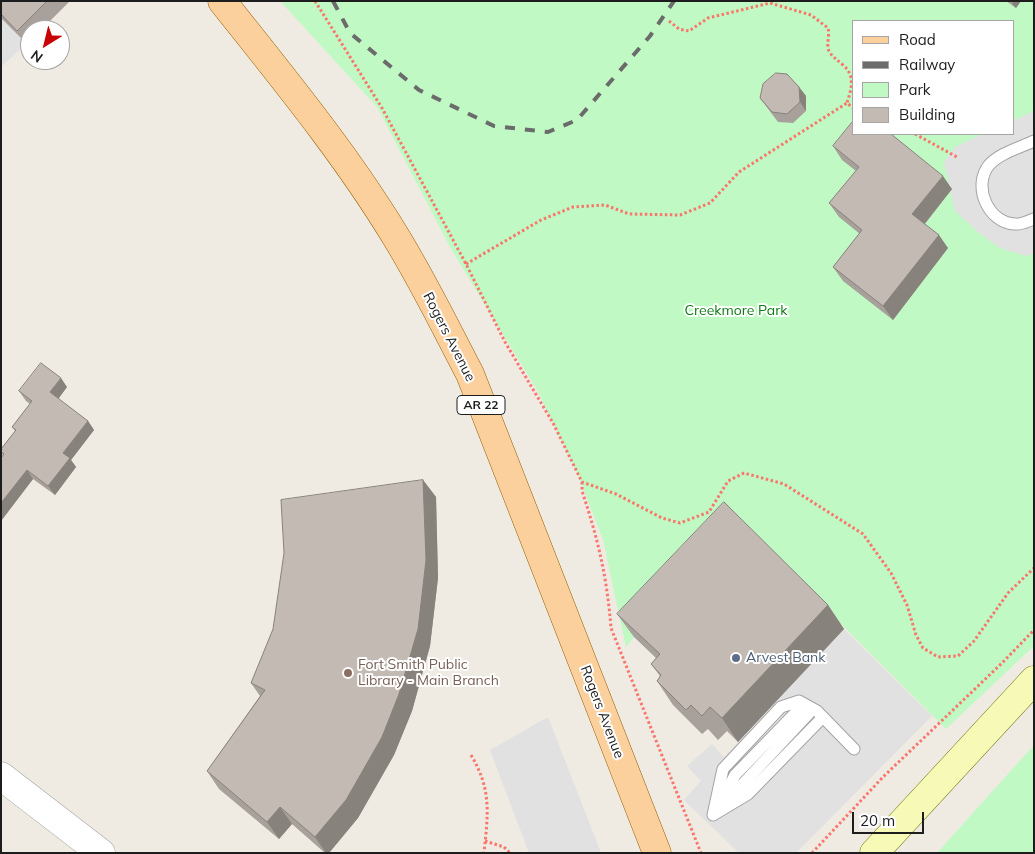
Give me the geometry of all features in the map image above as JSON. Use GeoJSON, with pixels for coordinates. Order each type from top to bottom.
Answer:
{"type":"FeatureCollection","features":[{"type":"Feature","properties":{"kind":"main road","name":"Rogers Avenue"},"geometry":{"type":"LineString","coordinates":[[222,1],[308,109],[348,164],[396,237],[437,309],[470,374],[658,851]]}},
{"type":"Feature","properties":{"kind":"main road"},"geometry":{"type":"LineString","coordinates":[[874,853],[1034,680]]}},
{"type":"Feature","properties":{"kind":"street"},"geometry":{"type":"LineString","coordinates":[[1,776],[101,853]]}},
{"type":"Feature","properties":{"kind":"lane"},"geometry":{"type":"LineString","coordinates":[[1034,142],[996,158],[988,167],[982,189],[984,200],[998,218],[1017,225],[1034,219]]}},
{"type":"Feature","properties":{"kind":"lane"},"geometry":{"type":"LineString","coordinates":[[713,815],[723,769],[781,707],[799,701],[823,717],[854,749]]}},
{"type":"Feature","properties":{"kind":"lane"},"geometry":{"type":"LineString","coordinates":[[713,815],[808,707]]}},
{"type":"Feature","properties":{"kind":"lane"},"geometry":{"type":"LineString","coordinates":[[713,815],[748,794],[823,717]]}},
{"type":"Feature","properties":{"kind":"path"},"geometry":{"type":"LineString","coordinates":[[315,1],[382,108],[466,264],[505,342],[553,423],[582,482],[582,491],[598,540],[608,591],[611,628],[701,853]]}},
{"type":"Feature","properties":{"kind":"path"},"geometry":{"type":"LineString","coordinates":[[669,21],[678,29],[689,31],[708,18],[770,3],[811,15],[828,28],[827,49],[834,59],[845,66],[852,83]]}},
{"type":"Feature","properties":{"kind":"path"},"geometry":{"type":"LineString","coordinates":[[466,264],[541,220],[573,207],[605,205],[629,214],[680,215],[710,203],[739,172],[847,102],[852,89]]}},
{"type":"Feature","properties":{"kind":"path"},"geometry":{"type":"LineString","coordinates":[[847,102],[852,107]]}},
{"type":"Feature","properties":{"kind":"path"},"geometry":{"type":"LineString","coordinates":[[917,135],[956,157]]}},
{"type":"Feature","properties":{"kind":"path"},"geometry":{"type":"LineString","coordinates":[[582,482],[616,494],[662,518],[680,523],[709,512],[728,481],[744,474],[784,484],[863,534],[891,573],[907,605],[916,635],[924,648],[938,657],[958,656],[974,641],[1008,593],[1034,568]]}},
{"type":"Feature","properties":{"kind":"path"},"geometry":{"type":"LineString","coordinates":[[812,853],[884,777],[1034,630]]}},
{"type":"Feature","properties":{"kind":"path"},"geometry":{"type":"LineString","coordinates":[[471,755],[483,778],[487,794],[484,853]]}},
{"type":"Feature","properties":{"kind":"path"},"geometry":{"type":"LineString","coordinates":[[485,841],[504,847],[510,853]]}},
{"type":"Feature","properties":{"kind":"green space","name":"Creekmore Park"},"geometry":{"type":"Polygon","coordinates":[[[280,1],[1034,1],[1034,646],[946,729],[784,567],[634,637],[626,647],[603,540],[578,475],[537,390],[451,249],[377,107],[280,1]]]}},
{"type":"Feature","properties":{"kind":"green space"},"geometry":{"type":"Polygon","coordinates":[[[1034,745],[1034,853],[937,853],[1034,745]]]}},
{"type":"Feature","properties":{"kind":"shaded area"},"geometry":{"type":"Polygon","coordinates":[[[1,15],[20,34],[20,49],[1,67],[1,15]]]}},
{"type":"Feature","properties":{"kind":"shaded area"},"geometry":{"type":"Polygon","coordinates":[[[1034,111],[1034,253],[1026,256],[1000,248],[979,233],[955,211],[944,162],[955,147],[980,135],[1015,135],[1015,120],[1034,111]]]}},
{"type":"Feature","properties":{"kind":"shaded area"},"geometry":{"type":"Polygon","coordinates":[[[844,629],[932,716],[796,853],[739,853],[684,800],[701,781],[687,766],[712,744],[724,757],[748,733],[783,762],[806,741],[771,707],[844,629]]]}},
{"type":"Feature","properties":{"kind":"shaded area"},"geometry":{"type":"Polygon","coordinates":[[[548,717],[601,853],[529,853],[490,750],[548,717]]]}},
{"type":"Feature","properties":{"kind":"building"},"geometry":{"type":"Polygon","coordinates":[[[1,1],[47,1],[28,20],[20,20],[20,28],[17,31],[1,14],[1,1]]]}},
{"type":"Feature","properties":{"kind":"building"},"geometry":{"type":"Polygon","coordinates":[[[776,73],[787,74],[799,87],[800,102],[787,114],[772,112],[760,98],[763,84],[776,73]]]}},
{"type":"Feature","properties":{"kind":"building"},"geometry":{"type":"Polygon","coordinates":[[[852,122],[852,135],[892,135],[943,176],[912,214],[939,235],[883,306],[833,267],[862,230],[829,203],[859,167],[833,146],[852,122]]]}},
{"type":"Feature","properties":{"kind":"building"},"geometry":{"type":"Polygon","coordinates":[[[41,363],[61,378],[50,392],[88,421],[63,453],[70,458],[48,486],[27,470],[1,503],[1,458],[4,454],[1,452],[1,449],[16,430],[12,427],[32,401],[19,391],[41,363]]]}},
{"type":"Feature","properties":{"kind":"building","name":"Fort Smith Public Library - Main Branch"},"geometry":{"type":"Polygon","coordinates":[[[423,480],[426,560],[418,629],[399,694],[382,737],[346,800],[315,837],[280,807],[267,822],[207,771],[265,690],[251,683],[273,629],[284,553],[281,500],[423,480]]]}},
{"type":"Feature","properties":{"kind":"building","name":"Arvest Bank"},"geometry":{"type":"Polygon","coordinates":[[[724,502],[828,605],[722,718],[710,707],[702,716],[691,705],[686,710],[657,681],[661,675],[651,664],[660,654],[617,614],[724,502]]]}},
{"type":"Feature","properties":{"kind":"railway"},"geometry":{"type":"LineString","coordinates":[[333,1],[350,33],[419,90],[494,126],[548,132],[577,120],[650,36],[674,1]]}},
{"type":"Feature","properties":{"kind":"place","name":"Arvest Bank"},"geometry":{"type":"Point","coordinates":[736,658]}},
{"type":"Feature","properties":{"kind":"place","name":"Fort Smith Public Library - Main Branch"},"geometry":{"type":"Point","coordinates":[348,673]}}]}
